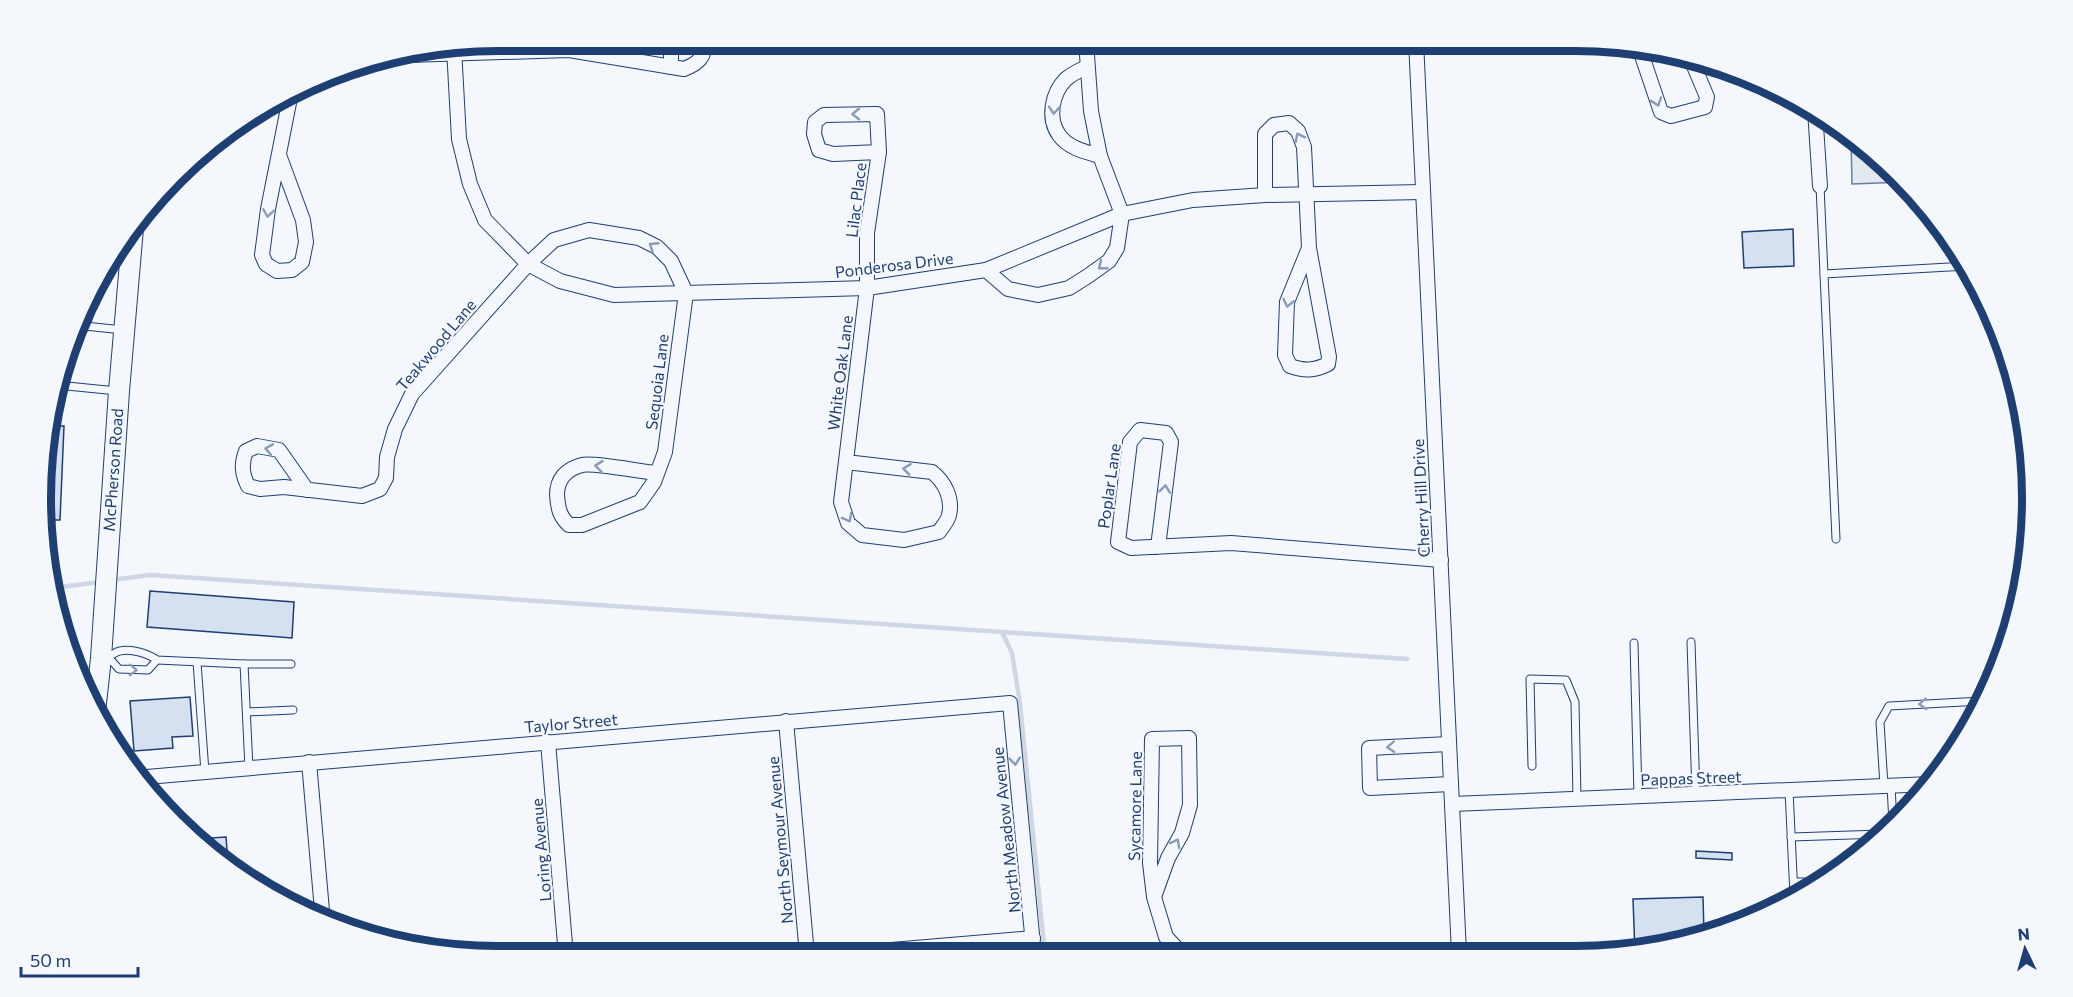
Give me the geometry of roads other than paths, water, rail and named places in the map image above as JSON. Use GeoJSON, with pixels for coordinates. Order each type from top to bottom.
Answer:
{"type":"FeatureCollection","features":[{"type":"Feature","properties":{"kind":"main road","name":"McPherson Road"},"geometry":{"type":"LineString","coordinates":[[93,687],[105,658],[104,600],[132,242]]}},
{"type":"Feature","properties":{"kind":"street"},"geometry":{"type":"LineString","coordinates":[[575,51],[684,69],[696,64],[705,51]]}},
{"type":"Feature","properties":{"kind":"street"},"geometry":{"type":"LineString","coordinates":[[671,51],[671,67]]}},
{"type":"Feature","properties":{"kind":"street"},"geometry":{"type":"LineString","coordinates":[[986,270],[1008,289],[1038,295],[1069,288],[1109,261],[1117,248],[1122,214],[1100,156],[1091,111],[1086,51]]}},
{"type":"Feature","properties":{"kind":"street","name":"Cherry Hill Drive"},"geometry":{"type":"LineString","coordinates":[[1417,51],[1459,946]]}},
{"type":"Feature","properties":{"kind":"street","name":"Ponderosa Drive"},"geometry":{"type":"LineString","coordinates":[[454,54],[459,139],[470,184],[485,220],[528,264],[560,282],[614,295],[867,288],[986,270],[1122,214],[1193,200],[1265,195],[1423,192]]}},
{"type":"Feature","properties":{"kind":"street"},"geometry":{"type":"LineString","coordinates":[[1642,57],[1661,112],[1671,116],[1705,107],[1707,97],[1695,67]]}},
{"type":"Feature","properties":{"kind":"street"},"geometry":{"type":"LineString","coordinates":[[1087,67],[1068,77],[1056,92],[1052,117],[1059,136],[1078,150],[1100,156]]}},
{"type":"Feature","properties":{"kind":"street"},"geometry":{"type":"LineString","coordinates":[[279,155],[303,220],[306,242],[302,262],[292,270],[278,271],[266,264],[262,255],[268,208],[289,103]]}},
{"type":"Feature","properties":{"kind":"street","name":"Lilac Place"},"geometry":{"type":"LineString","coordinates":[[867,288],[867,233],[879,152],[877,114],[824,115],[815,122],[813,134],[819,150],[833,154],[879,152]]}},
{"type":"Feature","properties":{"kind":"street"},"geometry":{"type":"LineString","coordinates":[[1816,122],[1820,186]]}},
{"type":"Feature","properties":{"kind":"street"},"geometry":{"type":"LineString","coordinates":[[1265,195],[1265,134],[1274,125],[1289,123],[1298,131],[1304,147],[1309,248],[1329,357],[1328,364],[1316,370],[1302,370],[1290,366],[1285,355],[1287,302],[1309,248]]}},
{"type":"Feature","properties":{"kind":"street"},"geometry":{"type":"LineString","coordinates":[[528,264],[554,240],[589,230],[639,238],[657,247],[671,261],[686,293]]}},
{"type":"Feature","properties":{"kind":"street","name":"Teakwood Lane"},"geometry":{"type":"LineString","coordinates":[[307,490],[279,450],[257,446],[246,451],[242,463],[248,486],[260,489],[284,487],[307,490],[362,496],[380,489],[386,478],[387,457],[395,429],[412,394],[528,264]]}},
{"type":"Feature","properties":{"kind":"street","name":"White Oak Lane"},"geometry":{"type":"LineString","coordinates":[[846,462],[933,472],[942,479],[949,499],[949,517],[939,532],[904,540],[862,535],[848,523],[841,502],[867,288]]}},
{"type":"Feature","properties":{"kind":"street","name":"Sequoia Lane"},"geometry":{"type":"LineString","coordinates":[[657,473],[583,464],[566,473],[557,484],[561,518],[569,525],[582,525],[640,502],[654,482],[665,452],[686,293]]}},
{"type":"Feature","properties":{"kind":"street","name":"Poplar Lane"},"geometry":{"type":"LineString","coordinates":[[1158,547],[1172,442],[1166,433],[1140,430],[1130,442],[1118,542],[1131,549],[1231,543],[1441,560]]}},
{"type":"Feature","properties":{"kind":"street","name":"Taylor Street"},"geometry":{"type":"LineString","coordinates":[[148,777],[1010,703]]}},
{"type":"Feature","properties":{"kind":"street","name":"North Meadow Avenue"},"geometry":{"type":"LineString","coordinates":[[1010,703],[1033,946]]}},
{"type":"Feature","properties":{"kind":"street","name":"North Seymour Avenue"},"geometry":{"type":"LineString","coordinates":[[786,721],[806,946]]}},
{"type":"Feature","properties":{"kind":"street","name":"Sycamore Lane"},"geometry":{"type":"LineString","coordinates":[[1154,897],[1168,858],[1182,833],[1190,805],[1189,738],[1152,738],[1150,863],[1154,897],[1166,937],[1174,946]]}},
{"type":"Feature","properties":{"kind":"street","name":"Loring Avenue"},"geometry":{"type":"LineString","coordinates":[[548,742],[565,946]]}},
{"type":"Feature","properties":{"kind":"street"},"geometry":{"type":"LineString","coordinates":[[1449,744],[1369,748],[1370,788],[1451,784]]}},
{"type":"Feature","properties":{"kind":"street"},"geometry":{"type":"LineString","coordinates":[[309,762],[322,910]]}},
{"type":"Feature","properties":{"kind":"street","name":"Pappas Street"},"geometry":{"type":"LineString","coordinates":[[1452,804],[1919,785]]}},
{"type":"Feature","properties":{"kind":"street"},"geometry":{"type":"LineString","coordinates":[[938,946],[1033,938]]}},
{"type":"Feature","properties":{"kind":"lane"},"geometry":{"type":"LineString","coordinates":[[1820,186],[1836,538]]}},
{"type":"Feature","properties":{"kind":"lane"},"geometry":{"type":"LineString","coordinates":[[119,262],[130,262]]}},
{"type":"Feature","properties":{"kind":"lane"},"geometry":{"type":"LineString","coordinates":[[1824,274],[1957,267]]}},
{"type":"Feature","properties":{"kind":"lane"},"geometry":{"type":"LineString","coordinates":[[88,322],[87,327],[126,330]]}},
{"type":"Feature","properties":{"kind":"lane"},"geometry":{"type":"LineString","coordinates":[[65,386],[119,391]]}},
{"type":"Feature","properties":{"kind":"lane"},"geometry":{"type":"LineString","coordinates":[[1691,642],[1696,794]]}},
{"type":"Feature","properties":{"kind":"lane"},"geometry":{"type":"LineString","coordinates":[[1634,643],[1638,796]]}},
{"type":"Feature","properties":{"kind":"lane"},"geometry":{"type":"LineString","coordinates":[[157,660],[148,670],[119,669],[105,658],[120,650],[148,653],[157,660],[244,664],[291,663]]}},
{"type":"Feature","properties":{"kind":"lane"},"geometry":{"type":"LineString","coordinates":[[197,662],[205,772]]}},
{"type":"Feature","properties":{"kind":"lane"},"geometry":{"type":"LineString","coordinates":[[244,664],[249,768]]}},
{"type":"Feature","properties":{"kind":"lane"},"geometry":{"type":"LineString","coordinates":[[1532,766],[1530,679],[1566,680],[1575,702],[1577,799]]}},
{"type":"Feature","properties":{"kind":"lane"},"geometry":{"type":"LineString","coordinates":[[1892,814],[1880,722],[1889,706],[1973,701]]}},
{"type":"Feature","properties":{"kind":"lane"},"geometry":{"type":"LineString","coordinates":[[247,712],[293,710]]}},
{"type":"Feature","properties":{"kind":"lane"},"geometry":{"type":"LineString","coordinates":[[1789,790],[1794,888]]}},
{"type":"Feature","properties":{"kind":"lane"},"geometry":{"type":"LineString","coordinates":[[1791,837],[1871,834]]}},
{"type":"Feature","properties":{"kind":"lane"},"geometry":{"type":"LineString","coordinates":[[1794,882],[1805,882]]}},
{"type":"Feature","properties":{"kind":"waterway"},"geometry":{"type":"LineString","coordinates":[[111,580],[150,575],[1407,659]]}},
{"type":"Feature","properties":{"kind":"waterway"},"geometry":{"type":"LineString","coordinates":[[60,587],[100,582]]}},
{"type":"Feature","properties":{"kind":"waterway"},"geometry":{"type":"LineString","coordinates":[[1002,632],[1012,653],[1020,704],[1044,946]]}}]}
